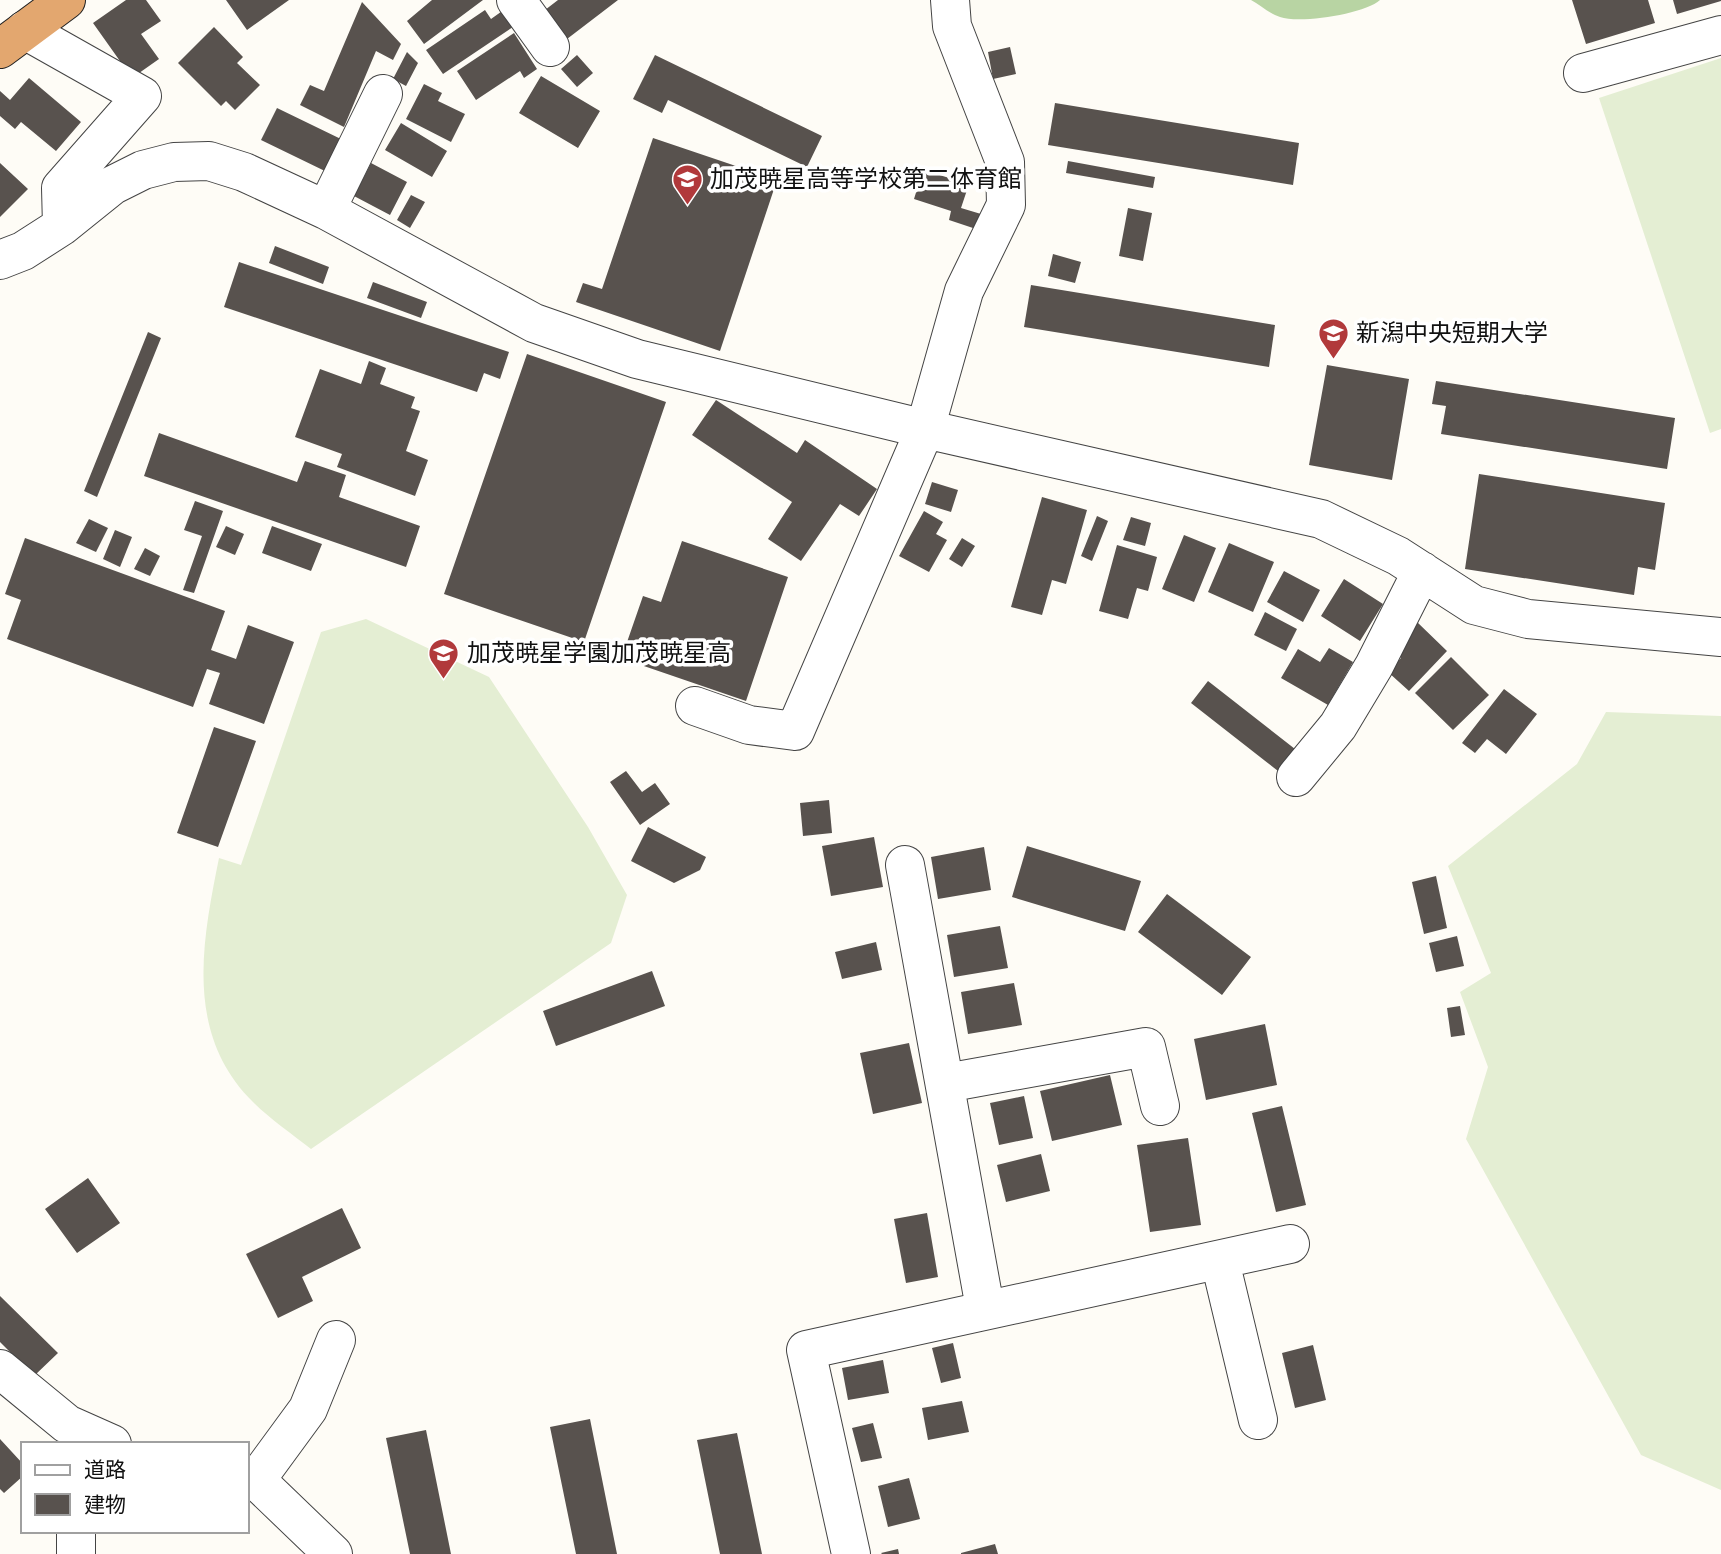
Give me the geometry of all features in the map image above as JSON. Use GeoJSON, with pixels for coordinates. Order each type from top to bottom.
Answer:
{"type":"FeatureCollection","features":[{"type":"Feature","properties":{"kind":"highway"},"geometry":{"type":"LineString","coordinates":[[13,39],[66,0]]}},
{"type":"Feature","properties":{"kind":"street"},"geometry":{"type":"LineString","coordinates":[[516,0],[550,47]]}},
{"type":"Feature","properties":{"kind":"street"},"geometry":{"type":"LineString","coordinates":[[695,706],[749,725],[795,731],[925,429],[964,291],[1006,205],[1005,163],[952,26],[950,0]]}},
{"type":"Feature","properties":{"kind":"street"},"geometry":{"type":"LineString","coordinates":[[1583,73],[1721,35]]}},
{"type":"Feature","properties":{"kind":"street"},"geometry":{"type":"LineString","coordinates":[[13,39],[142,96],[61,188],[62,226]]}},
{"type":"Feature","properties":{"kind":"street"},"geometry":{"type":"LineString","coordinates":[[326,210],[383,94]]}},
{"type":"Feature","properties":{"kind":"street"},"geometry":{"type":"LineString","coordinates":[[0,260],[23,251],[62,226],[113,185],[144,170],[174,162],[209,161],[244,172],[326,210],[534,323],[637,359],[925,429],[1321,519],[1398,556],[1474,605],[1528,619],[1721,637]]}},
{"type":"Feature","properties":{"kind":"street"},"geometry":{"type":"LineString","coordinates":[[1296,777],[1338,726],[1374,666],[1422,571]]}},
{"type":"Feature","properties":{"kind":"street"},"geometry":{"type":"LineString","coordinates":[[905,865],[985,1308]]}},
{"type":"Feature","properties":{"kind":"street"},"geometry":{"type":"LineString","coordinates":[[946,1083],[1146,1047],[1160,1106]]}},
{"type":"Feature","properties":{"kind":"street"},"geometry":{"type":"LineString","coordinates":[[851,1554],[806,1350],[985,1308],[1220,1261],[1290,1244]]}},
{"type":"Feature","properties":{"kind":"street"},"geometry":{"type":"LineString","coordinates":[[1220,1261],[1258,1420]]}},
{"type":"Feature","properties":{"kind":"street"},"geometry":{"type":"LineString","coordinates":[[333,1554],[251,1479],[308,1409],[336,1340]]}},
{"type":"Feature","properties":{"kind":"street"},"geometry":{"type":"LineString","coordinates":[[0,1370],[68,1434],[103,1442]]}},
{"type":"Feature","properties":{"kind":"street"},"geometry":{"type":"LineString","coordinates":[[76,1533],[76,1554]]}},
{"type":"Feature","properties":{"kind":"green space"},"geometry":{"type":"Polygon","coordinates":[[[1251,0],[1380,0],[1361,10],[1347,13],[1289,19],[1276,16],[1251,0]]]}},
{"type":"Feature","properties":{"kind":"green space"},"geometry":{"type":"Polygon","coordinates":[[[1721,58],[1721,429],[1710,433],[1599,98],[1721,58]]]}},
{"type":"Feature","properties":{"kind":"green space"},"geometry":{"type":"Polygon","coordinates":[[[366,619],[489,677],[588,827],[627,895],[611,943],[311,1149],[253,1102],[231,1075],[216,1047],[207,1017],[204,986],[207,922],[219,858],[241,865],[321,632],[366,619]]]}},
{"type":"Feature","properties":{"kind":"green space"},"geometry":{"type":"Polygon","coordinates":[[[1606,712],[1721,716],[1721,1490],[1641,1455],[1466,1139],[1488,1067],[1460,992],[1491,973],[1448,866],[1577,764],[1606,712]]]}},
{"type":"Feature","properties":{"kind":"building"},"geometry":{"type":"Polygon","coordinates":[[[126,0],[146,0],[161,21],[141,34],[159,59],[132,78],[93,23],[126,0]]]}},
{"type":"Feature","properties":{"kind":"building"},"geometry":{"type":"Polygon","coordinates":[[[226,0],[289,0],[247,30],[226,0]]]}},
{"type":"Feature","properties":{"kind":"building"},"geometry":{"type":"Polygon","coordinates":[[[432,0],[483,0],[424,44],[407,21],[432,0]]]}},
{"type":"Feature","properties":{"kind":"building"},"geometry":{"type":"Polygon","coordinates":[[[558,0],[618,0],[567,39],[545,10],[558,0]]]}},
{"type":"Feature","properties":{"kind":"building"},"geometry":{"type":"Polygon","coordinates":[[[1572,0],[1648,0],[1655,23],[1586,44],[1572,0]]]}},
{"type":"Feature","properties":{"kind":"building"},"geometry":{"type":"Polygon","coordinates":[[[1673,0],[1721,0],[1721,1],[1677,14],[1673,0]]]}},
{"type":"Feature","properties":{"kind":"building"},"geometry":{"type":"Polygon","coordinates":[[[362,2],[401,44],[393,60],[376,51],[344,127],[300,105],[310,85],[324,91],[362,2]]]}},
{"type":"Feature","properties":{"kind":"building"},"geometry":{"type":"Polygon","coordinates":[[[505,9],[516,25],[443,74],[426,50],[485,10],[491,19],[505,9]]]}},
{"type":"Feature","properties":{"kind":"building"},"geometry":{"type":"Polygon","coordinates":[[[214,27],[243,57],[237,63],[260,85],[235,110],[226,101],[221,106],[178,63],[214,27]]]}},
{"type":"Feature","properties":{"kind":"building"},"geometry":{"type":"Polygon","coordinates":[[[514,33],[537,69],[524,78],[520,71],[476,100],[457,71],[514,33]]]}},
{"type":"Feature","properties":{"kind":"building"},"geometry":{"type":"Polygon","coordinates":[[[1010,47],[1016,74],[993,79],[988,52],[1010,47]]]}},
{"type":"Feature","properties":{"kind":"building"},"geometry":{"type":"Polygon","coordinates":[[[407,52],[418,63],[406,86],[393,79],[407,52]]]}},
{"type":"Feature","properties":{"kind":"building"},"geometry":{"type":"Polygon","coordinates":[[[577,55],[593,73],[577,87],[561,69],[577,55]]]}},
{"type":"Feature","properties":{"kind":"building"},"geometry":{"type":"Polygon","coordinates":[[[655,55],[822,136],[807,167],[668,100],[662,113],[633,99],[655,55]]]}},
{"type":"Feature","properties":{"kind":"building"},"geometry":{"type":"Polygon","coordinates":[[[541,76],[600,111],[578,148],[519,113],[541,76]]]}},
{"type":"Feature","properties":{"kind":"building"},"geometry":{"type":"Polygon","coordinates":[[[29,78],[81,122],[56,151],[21,122],[15,129],[0,116],[0,91],[10,100],[29,78]]]}},
{"type":"Feature","properties":{"kind":"building"},"geometry":{"type":"Polygon","coordinates":[[[424,84],[442,93],[438,101],[465,114],[451,142],[406,119],[424,84]]]}},
{"type":"Feature","properties":{"kind":"building"},"geometry":{"type":"Polygon","coordinates":[[[1055,103],[1299,143],[1293,185],[1048,145],[1055,103]]]}},
{"type":"Feature","properties":{"kind":"building"},"geometry":{"type":"Polygon","coordinates":[[[277,108],[345,141],[329,173],[261,140],[277,108]]]}},
{"type":"Feature","properties":{"kind":"building"},"geometry":{"type":"Polygon","coordinates":[[[401,123],[447,151],[432,177],[385,150],[401,123]]]}},
{"type":"Feature","properties":{"kind":"building"},"geometry":{"type":"Polygon","coordinates":[[[653,138],[777,180],[720,351],[576,302],[583,283],[602,289],[653,138]]]}},
{"type":"Feature","properties":{"kind":"building"},"geometry":{"type":"Polygon","coordinates":[[[1068,161],[1155,177],[1153,188],[1066,173],[1068,161]]]}},
{"type":"Feature","properties":{"kind":"building"},"geometry":{"type":"Polygon","coordinates":[[[0,163],[28,189],[0,217],[0,163]]]}},
{"type":"Feature","properties":{"kind":"building"},"geometry":{"type":"Polygon","coordinates":[[[371,163],[407,182],[390,215],[354,196],[371,163]]]}},
{"type":"Feature","properties":{"kind":"building"},"geometry":{"type":"Polygon","coordinates":[[[923,170],[969,184],[961,208],[981,214],[976,229],[949,220],[951,211],[914,199],[923,170]]]}},
{"type":"Feature","properties":{"kind":"building"},"geometry":{"type":"Polygon","coordinates":[[[411,195],[425,202],[410,228],[397,220],[411,195]]]}},
{"type":"Feature","properties":{"kind":"building"},"geometry":{"type":"Polygon","coordinates":[[[1128,208],[1152,213],[1143,261],[1119,256],[1128,208]]]}},
{"type":"Feature","properties":{"kind":"building"},"geometry":{"type":"Polygon","coordinates":[[[275,246],[329,267],[323,284],[269,263],[275,246]]]}},
{"type":"Feature","properties":{"kind":"building"},"geometry":{"type":"Polygon","coordinates":[[[1053,254],[1081,262],[1075,283],[1048,276],[1053,254]]]}},
{"type":"Feature","properties":{"kind":"building"},"geometry":{"type":"Polygon","coordinates":[[[239,262],[509,352],[500,379],[484,373],[477,392],[224,307],[239,262]]]}},
{"type":"Feature","properties":{"kind":"building"},"geometry":{"type":"Polygon","coordinates":[[[373,282],[427,302],[421,318],[367,298],[373,282]]]}},
{"type":"Feature","properties":{"kind":"building"},"geometry":{"type":"Polygon","coordinates":[[[1031,285],[1275,325],[1269,367],[1024,327],[1031,285]]]}},
{"type":"Feature","properties":{"kind":"building"},"geometry":{"type":"Polygon","coordinates":[[[148,332],[161,338],[97,497],[84,491],[148,332]]]}},
{"type":"Feature","properties":{"kind":"building"},"geometry":{"type":"Polygon","coordinates":[[[527,354],[666,402],[584,642],[444,594],[527,354]]]}},
{"type":"Feature","properties":{"kind":"building"},"geometry":{"type":"Polygon","coordinates":[[[369,361],[386,368],[380,384],[415,397],[411,408],[420,411],[406,451],[428,460],[415,496],[337,467],[342,454],[295,437],[320,369],[361,384],[369,361]]]}},
{"type":"Feature","properties":{"kind":"building"},"geometry":{"type":"Polygon","coordinates":[[[1327,365],[1409,379],[1392,480],[1309,465],[1327,365]]]}},
{"type":"Feature","properties":{"kind":"building"},"geometry":{"type":"Polygon","coordinates":[[[1436,381],[1675,418],[1667,469],[1441,434],[1446,406],[1432,404],[1436,381]]]}},
{"type":"Feature","properties":{"kind":"building"},"geometry":{"type":"Polygon","coordinates":[[[716,400],[797,453],[805,440],[877,489],[859,516],[840,504],[801,561],[768,539],[792,502],[692,435],[716,400]]]}},
{"type":"Feature","properties":{"kind":"building"},"geometry":{"type":"Polygon","coordinates":[[[159,433],[297,482],[305,461],[346,475],[339,497],[420,526],[406,567],[144,476],[159,433]]]}},
{"type":"Feature","properties":{"kind":"building"},"geometry":{"type":"Polygon","coordinates":[[[1479,474],[1665,503],[1655,570],[1638,567],[1634,595],[1465,569],[1479,474]]]}},
{"type":"Feature","properties":{"kind":"building"},"geometry":{"type":"Polygon","coordinates":[[[932,482],[958,490],[951,512],[925,504],[932,482]]]}},
{"type":"Feature","properties":{"kind":"building"},"geometry":{"type":"Polygon","coordinates":[[[1042,497],[1087,510],[1066,584],[1052,580],[1042,615],[1011,607],[1042,497]]]}},
{"type":"Feature","properties":{"kind":"building"},"geometry":{"type":"Polygon","coordinates":[[[195,501],[223,511],[194,593],[183,590],[202,536],[184,530],[195,501]]]}},
{"type":"Feature","properties":{"kind":"building"},"geometry":{"type":"Polygon","coordinates":[[[924,511],[943,522],[936,534],[947,540],[929,572],[899,556],[924,511]]]}},
{"type":"Feature","properties":{"kind":"building"},"geometry":{"type":"Polygon","coordinates":[[[1097,516],[1108,521],[1092,561],[1081,556],[1097,516]]]}},
{"type":"Feature","properties":{"kind":"building"},"geometry":{"type":"Polygon","coordinates":[[[1131,517],[1151,523],[1145,546],[1123,540],[1131,517]]]}},
{"type":"Feature","properties":{"kind":"building"},"geometry":{"type":"Polygon","coordinates":[[[89,519],[108,528],[96,552],[76,543],[89,519]]]}},
{"type":"Feature","properties":{"kind":"building"},"geometry":{"type":"Polygon","coordinates":[[[226,526],[244,534],[235,555],[216,547],[226,526]]]}},
{"type":"Feature","properties":{"kind":"building"},"geometry":{"type":"Polygon","coordinates":[[[272,526],[322,544],[311,571],[262,553],[272,526]]]}},
{"type":"Feature","properties":{"kind":"building"},"geometry":{"type":"Polygon","coordinates":[[[115,530],[132,537],[120,567],[103,559],[115,530]]]}},
{"type":"Feature","properties":{"kind":"building"},"geometry":{"type":"Polygon","coordinates":[[[1184,535],[1216,548],[1194,602],[1162,589],[1184,535]]]}},
{"type":"Feature","properties":{"kind":"building"},"geometry":{"type":"Polygon","coordinates":[[[25,538],[225,611],[211,650],[236,659],[248,625],[294,642],[264,724],[209,704],[220,673],[207,669],[193,707],[7,639],[21,600],[5,594],[25,538]]]}},
{"type":"Feature","properties":{"kind":"building"},"geometry":{"type":"Polygon","coordinates":[[[962,538],[975,546],[962,567],[949,559],[962,538]]]}},
{"type":"Feature","properties":{"kind":"building"},"geometry":{"type":"Polygon","coordinates":[[[682,541],[788,577],[746,701],[638,664],[642,650],[626,645],[643,596],[661,602],[682,541]]]}},
{"type":"Feature","properties":{"kind":"building"},"geometry":{"type":"Polygon","coordinates":[[[1229,543],[1274,562],[1253,612],[1208,592],[1229,543]]]}},
{"type":"Feature","properties":{"kind":"building"},"geometry":{"type":"Polygon","coordinates":[[[1117,545],[1157,557],[1148,591],[1137,588],[1128,619],[1099,611],[1117,545]]]}},
{"type":"Feature","properties":{"kind":"building"},"geometry":{"type":"Polygon","coordinates":[[[145,548],[160,556],[150,576],[134,569],[145,548]]]}},
{"type":"Feature","properties":{"kind":"building"},"geometry":{"type":"Polygon","coordinates":[[[1284,571],[1320,590],[1303,622],[1267,602],[1284,571]]]}},
{"type":"Feature","properties":{"kind":"building"},"geometry":{"type":"Polygon","coordinates":[[[1344,579],[1383,604],[1360,641],[1321,616],[1344,579]]]}},
{"type":"Feature","properties":{"kind":"building"},"geometry":{"type":"Polygon","coordinates":[[[1265,612],[1297,629],[1286,651],[1254,635],[1265,612]]]}},
{"type":"Feature","properties":{"kind":"building"},"geometry":{"type":"Polygon","coordinates":[[[1417,622],[1447,651],[1409,691],[1388,672],[1401,658],[1392,649],[1417,622]]]}},
{"type":"Feature","properties":{"kind":"building"},"geometry":{"type":"Polygon","coordinates":[[[1329,648],[1353,662],[1328,705],[1281,678],[1298,649],[1320,662],[1329,648]]]}},
{"type":"Feature","properties":{"kind":"building"},"geometry":{"type":"Polygon","coordinates":[[[1451,657],[1489,695],[1453,730],[1415,693],[1451,657]]]}},
{"type":"Feature","properties":{"kind":"building"},"geometry":{"type":"Polygon","coordinates":[[[1208,681],[1295,749],[1278,771],[1191,703],[1208,681]]]}},
{"type":"Feature","properties":{"kind":"building"},"geometry":{"type":"Polygon","coordinates":[[[1504,689],[1537,714],[1506,754],[1487,739],[1475,753],[1462,743],[1504,689]]]}},
{"type":"Feature","properties":{"kind":"building"},"geometry":{"type":"Polygon","coordinates":[[[214,727],[256,741],[218,847],[177,833],[214,727]]]}},
{"type":"Feature","properties":{"kind":"building"},"geometry":{"type":"Polygon","coordinates":[[[626,771],[642,792],[655,783],[670,804],[640,825],[610,782],[626,771]]]}},
{"type":"Feature","properties":{"kind":"building"},"geometry":{"type":"Polygon","coordinates":[[[829,800],[832,833],[803,836],[800,803],[829,800]]]}},
{"type":"Feature","properties":{"kind":"building"},"geometry":{"type":"Polygon","coordinates":[[[648,827],[706,857],[700,870],[674,883],[631,861],[648,827]]]}},
{"type":"Feature","properties":{"kind":"building"},"geometry":{"type":"Polygon","coordinates":[[[874,837],[883,887],[831,896],[822,846],[874,837]]]}},
{"type":"Feature","properties":{"kind":"building"},"geometry":{"type":"Polygon","coordinates":[[[1027,846],[1141,881],[1125,931],[1012,897],[1027,846]]]}},
{"type":"Feature","properties":{"kind":"building"},"geometry":{"type":"Polygon","coordinates":[[[984,847],[991,890],[938,899],[931,857],[984,847]]]}},
{"type":"Feature","properties":{"kind":"building"},"geometry":{"type":"Polygon","coordinates":[[[1436,876],[1447,928],[1424,934],[1412,882],[1436,876]]]}},
{"type":"Feature","properties":{"kind":"building"},"geometry":{"type":"Polygon","coordinates":[[[1167,894],[1251,957],[1222,995],[1138,932],[1167,894]]]}},
{"type":"Feature","properties":{"kind":"building"},"geometry":{"type":"Polygon","coordinates":[[[1000,926],[1008,968],[954,977],[947,935],[1000,926]]]}},
{"type":"Feature","properties":{"kind":"building"},"geometry":{"type":"Polygon","coordinates":[[[1457,936],[1464,966],[1436,972],[1429,943],[1457,936]]]}},
{"type":"Feature","properties":{"kind":"building"},"geometry":{"type":"Polygon","coordinates":[[[876,942],[882,970],[842,979],[835,952],[876,942]]]}},
{"type":"Feature","properties":{"kind":"building"},"geometry":{"type":"Polygon","coordinates":[[[652,971],[665,1006],[556,1046],[543,1011],[652,971]]]}},
{"type":"Feature","properties":{"kind":"building"},"geometry":{"type":"Polygon","coordinates":[[[1014,983],[1022,1025],[968,1034],[961,992],[1014,983]]]}},
{"type":"Feature","properties":{"kind":"building"},"geometry":{"type":"Polygon","coordinates":[[[1460,1006],[1465,1035],[1451,1037],[1447,1008],[1460,1006]]]}},
{"type":"Feature","properties":{"kind":"building"},"geometry":{"type":"Polygon","coordinates":[[[1265,1024],[1277,1085],[1206,1100],[1194,1039],[1265,1024]]]}},
{"type":"Feature","properties":{"kind":"building"},"geometry":{"type":"Polygon","coordinates":[[[909,1043],[922,1103],[873,1114],[860,1053],[909,1043]]]}},
{"type":"Feature","properties":{"kind":"building"},"geometry":{"type":"Polygon","coordinates":[[[1110,1075],[1122,1125],[1052,1141],[1040,1091],[1110,1075]]]}},
{"type":"Feature","properties":{"kind":"building"},"geometry":{"type":"Polygon","coordinates":[[[1024,1096],[1033,1138],[999,1145],[990,1103],[1024,1096]]]}},
{"type":"Feature","properties":{"kind":"building"},"geometry":{"type":"Polygon","coordinates":[[[1282,1106],[1306,1205],[1276,1212],[1252,1113],[1282,1106]]]}},
{"type":"Feature","properties":{"kind":"building"},"geometry":{"type":"Polygon","coordinates":[[[1188,1138],[1201,1225],[1150,1232],[1137,1145],[1188,1138]]]}},
{"type":"Feature","properties":{"kind":"building"},"geometry":{"type":"Polygon","coordinates":[[[1041,1154],[1050,1191],[1006,1202],[997,1165],[1041,1154]]]}},
{"type":"Feature","properties":{"kind":"building"},"geometry":{"type":"Polygon","coordinates":[[[88,1178],[120,1223],[77,1253],[45,1209],[88,1178]]]}},
{"type":"Feature","properties":{"kind":"building"},"geometry":{"type":"Polygon","coordinates":[[[342,1208],[361,1248],[302,1277],[313,1301],[278,1318],[246,1254],[342,1208]]]}},
{"type":"Feature","properties":{"kind":"building"},"geometry":{"type":"Polygon","coordinates":[[[927,1213],[938,1277],[906,1283],[894,1219],[927,1213]]]}},
{"type":"Feature","properties":{"kind":"building"},"geometry":{"type":"Polygon","coordinates":[[[0,1296],[58,1353],[34,1376],[0,1342],[0,1296]]]}},
{"type":"Feature","properties":{"kind":"building"},"geometry":{"type":"Polygon","coordinates":[[[953,1343],[961,1378],[941,1383],[932,1348],[953,1343]]]}},
{"type":"Feature","properties":{"kind":"building"},"geometry":{"type":"Polygon","coordinates":[[[1313,1345],[1326,1400],[1295,1408],[1282,1353],[1313,1345]]]}},
{"type":"Feature","properties":{"kind":"building"},"geometry":{"type":"Polygon","coordinates":[[[883,1360],[889,1393],[848,1400],[842,1368],[883,1360]]]}},
{"type":"Feature","properties":{"kind":"building"},"geometry":{"type":"Polygon","coordinates":[[[962,1401],[969,1432],[928,1440],[922,1408],[962,1401]]]}},
{"type":"Feature","properties":{"kind":"building"},"geometry":{"type":"Polygon","coordinates":[[[590,1419],[617,1554],[576,1554],[550,1427],[590,1419]]]}},
{"type":"Feature","properties":{"kind":"building"},"geometry":{"type":"Polygon","coordinates":[[[873,1423],[882,1458],[861,1462],[852,1428],[873,1423]]]}},
{"type":"Feature","properties":{"kind":"building"},"geometry":{"type":"Polygon","coordinates":[[[426,1430],[451,1554],[410,1554],[386,1438],[426,1430]]]}},
{"type":"Feature","properties":{"kind":"building"},"geometry":{"type":"Polygon","coordinates":[[[737,1433],[762,1554],[720,1554],[697,1440],[737,1433]]]}},
{"type":"Feature","properties":{"kind":"building"},"geometry":{"type":"Polygon","coordinates":[[[0,1439],[21,1462],[21,1478],[4,1493],[0,1489],[0,1439]]]}},
{"type":"Feature","properties":{"kind":"building"},"geometry":{"type":"Polygon","coordinates":[[[909,1478],[920,1519],[888,1527],[878,1486],[909,1478]]]}},
{"type":"Feature","properties":{"kind":"building"},"geometry":{"type":"Polygon","coordinates":[[[995,1544],[998,1554],[961,1554],[961,1553],[995,1544]]]}},
{"type":"Feature","properties":{"kind":"building"},"geometry":{"type":"Polygon","coordinates":[[[898,1549],[899,1554],[881,1553],[898,1549]]]}},
{"type":"Feature","properties":{"kind":"place","name":"加茂暁星高等学校第二体育館"},"geometry":{"type":"Point","coordinates":[687,206]}},
{"type":"Feature","properties":{"kind":"place","name":"新潟中央短期大学"},"geometry":{"type":"Point","coordinates":[1333,360]}},
{"type":"Feature","properties":{"kind":"place","name":"加茂暁星学園加茂暁星高"},"geometry":{"type":"Point","coordinates":[444,680]}}]}
